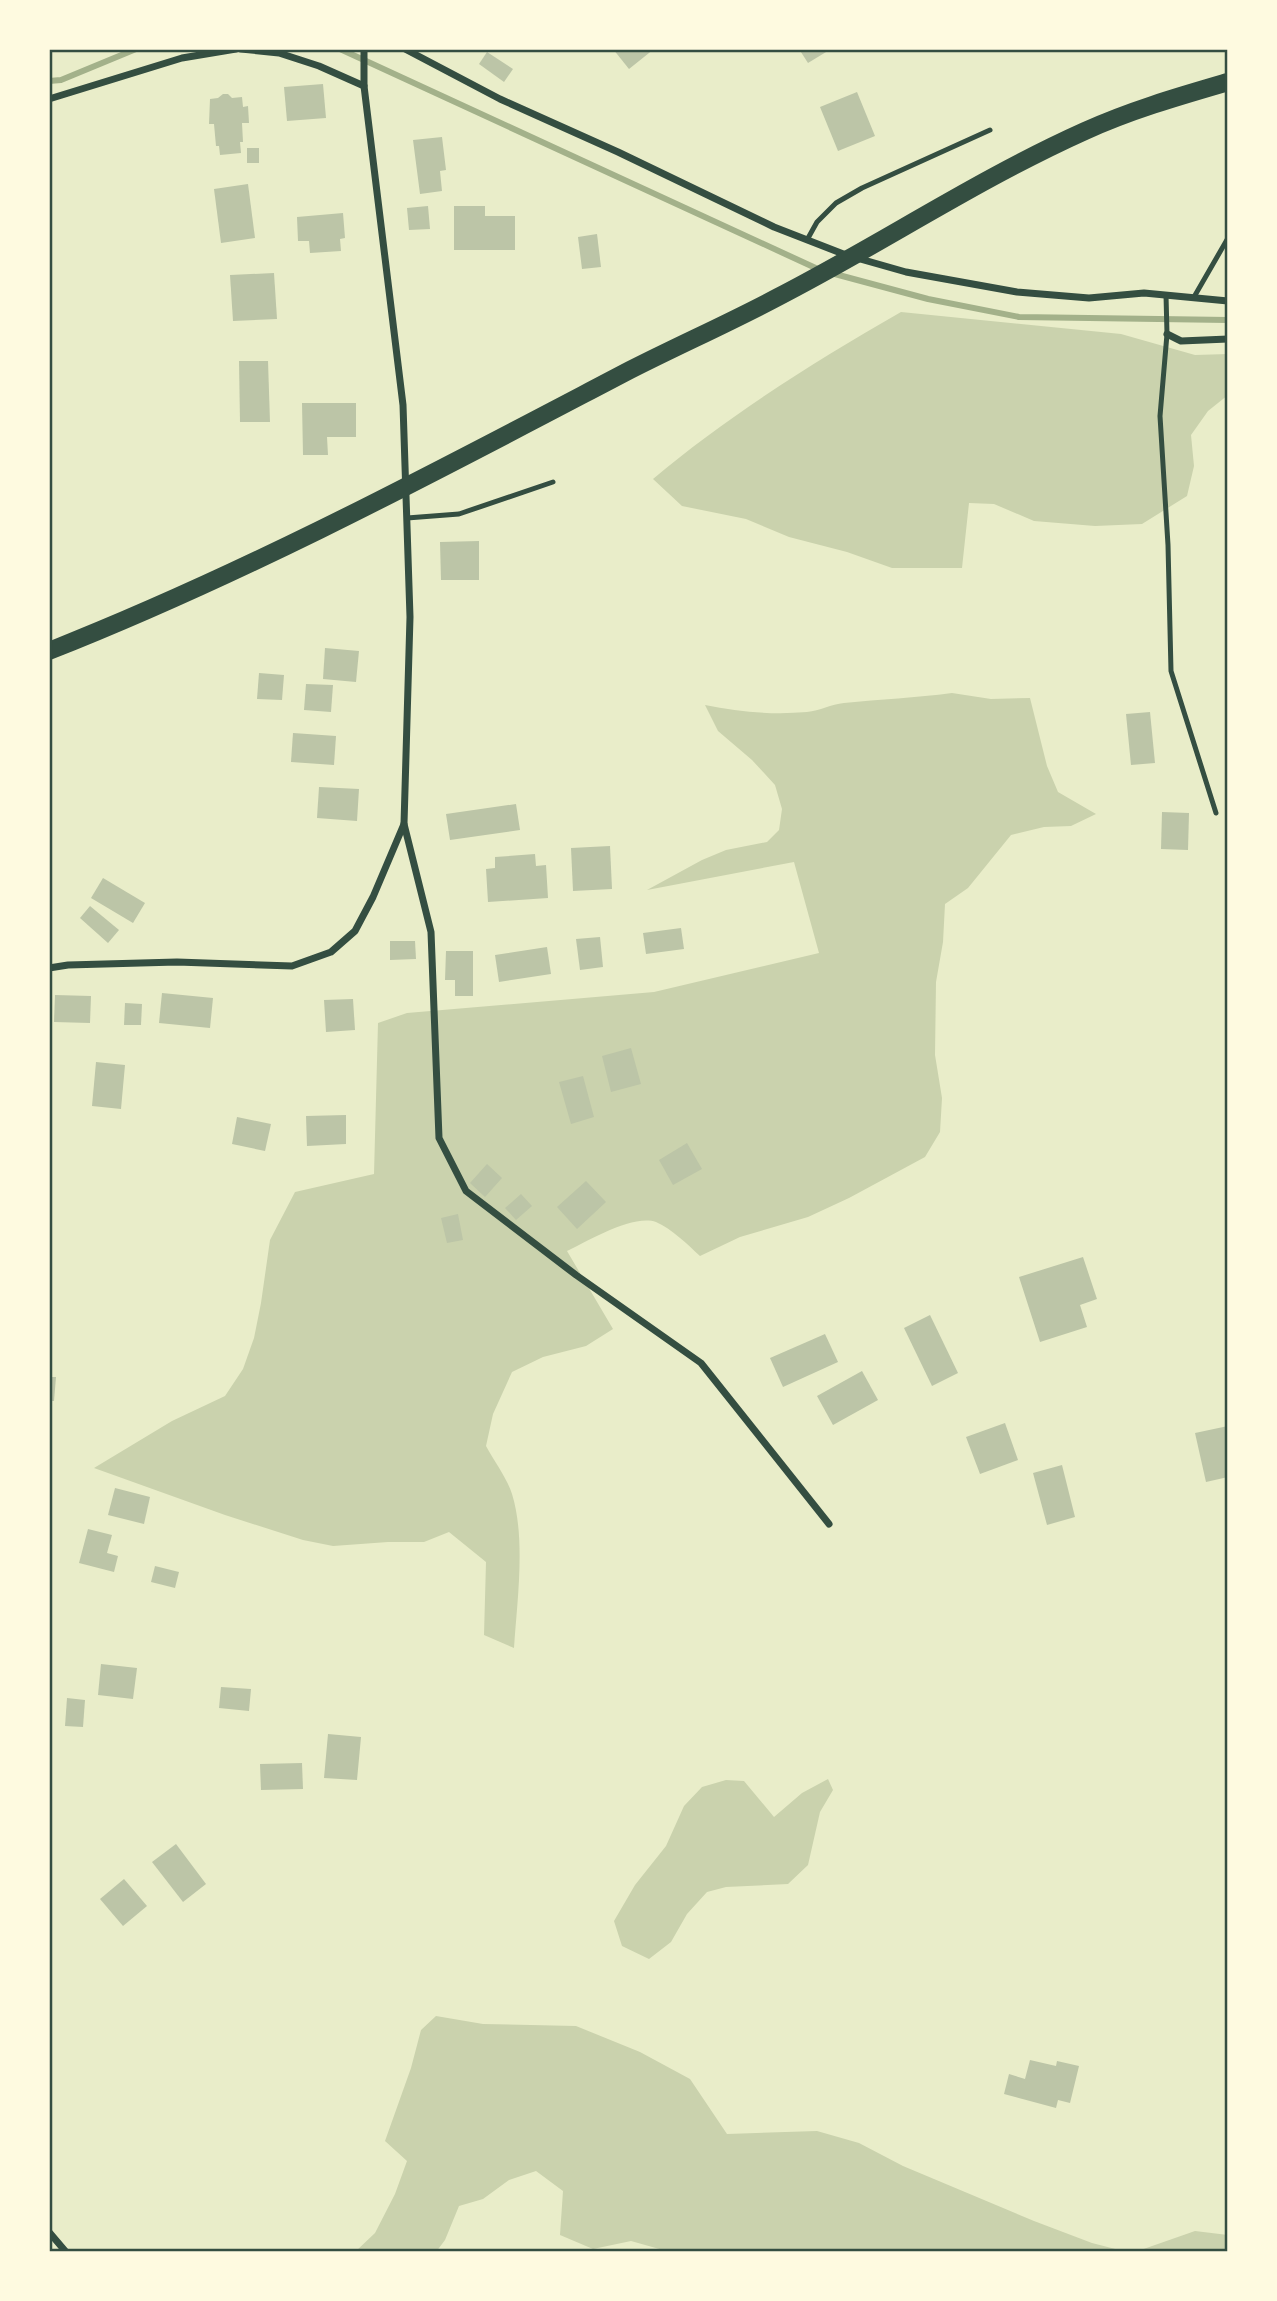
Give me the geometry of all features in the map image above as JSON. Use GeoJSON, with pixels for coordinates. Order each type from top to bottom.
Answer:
{"type":"FeatureCollection","features":[{"type":"Feature","properties":{"kind":"main road"},"geometry":{"type":"LineString","coordinates":[[49,651],[193,589],[453,463],[780,296],[904,225],[1087,130],[1158,103],[1228,82]]}},
{"type":"Feature","properties":{"kind":"street"},"geometry":{"type":"LineString","coordinates":[[49,99],[182,58],[239,49],[279,53],[319,66],[364,86]]}},
{"type":"Feature","properties":{"kind":"street"},"geometry":{"type":"LineString","coordinates":[[364,49],[364,86],[403,405],[410,617],[404,824],[431,932],[439,1138],[466,1191],[576,1275],[702,1363],[829,1524]]}},
{"type":"Feature","properties":{"kind":"street"},"geometry":{"type":"LineString","coordinates":[[405,49],[500,99],[774,227],[846,255],[906,272],[1017,292],[1089,298],[1144,293],[1166,299],[1194,297],[1228,301]]}},
{"type":"Feature","properties":{"kind":"street"},"geometry":{"type":"LineString","coordinates":[[1167,334],[1181,341],[1228,340]]}},
{"type":"Feature","properties":{"kind":"street"},"geometry":{"type":"LineString","coordinates":[[49,968],[68,965],[177,962],[292,966],[331,952],[355,932],[404,824]]}},
{"type":"Feature","properties":{"kind":"street"},"geometry":{"type":"LineString","coordinates":[[49,2232],[66,2252]]}},
{"type":"Feature","properties":{"kind":"lane"},"geometry":{"type":"LineString","coordinates":[[807,240],[817,222],[836,203],[862,188],[990,130]]}},
{"type":"Feature","properties":{"kind":"lane"},"geometry":{"type":"LineString","coordinates":[[1194,297],[1228,238]]}},
{"type":"Feature","properties":{"kind":"lane"},"geometry":{"type":"LineString","coordinates":[[1166,299],[1167,334],[1160,416],[1168,545],[1171,671],[1216,813]]}},
{"type":"Feature","properties":{"kind":"lane"},"geometry":{"type":"LineString","coordinates":[[407,517],[460,514],[553,482]]}},
{"type":"Feature","properties":{"kind":"green space"},"geometry":{"type":"Polygon","coordinates":[[[901,312],[1121,334],[1195,355],[1228,354],[1228,395],[1208,411],[1191,435],[1194,466],[1187,496],[1142,524],[1095,526],[1034,521],[994,504],[969,503],[962,568],[892,568],[847,552],[789,537],[746,519],[682,506],[653,479],[773,390],[901,312]]]}},
{"type":"Feature","properties":{"kind":"green space"},"geometry":{"type":"Polygon","coordinates":[[[952,693],[991,699],[1030,698],[1047,766],[1058,792],[1096,814],[1071,826],[1044,827],[1011,835],[968,888],[945,904],[943,942],[936,982],[935,1055],[942,1098],[940,1132],[925,1157],[808,1217],[740,1237],[700,1256],[668,1229],[656,1222],[646,1221],[623,1225],[567,1251],[613,1329],[586,1346],[543,1357],[512,1372],[493,1414],[486,1446],[510,1488],[519,1531],[514,1648],[484,1635],[486,1562],[449,1532],[424,1542],[333,1546],[303,1540],[225,1515],[94,1468],[172,1421],[225,1396],[243,1369],[254,1338],[270,1240],[295,1192],[374,1174],[378,1023],[407,1013],[654,992],[819,953],[794,862],[647,890],[726,850],[767,842],[779,830],[782,809],[775,785],[752,760],[718,731],[705,705],[756,712],[794,713],[844,703],[952,693]]]}},
{"type":"Feature","properties":{"kind":"green space"},"geometry":{"type":"Polygon","coordinates":[[[828,1779],[833,1790],[820,1812],[808,1865],[788,1884],[726,1887],[707,1892],[687,1914],[671,1942],[649,1959],[622,1946],[614,1921],[635,1885],[666,1846],[684,1806],[702,1787],[726,1780],[744,1781],[774,1817],[802,1793],[828,1779]]]}},
{"type":"Feature","properties":{"kind":"green space"},"geometry":{"type":"Polygon","coordinates":[[[436,2016],[483,2024],[576,2026],[640,2052],[690,2079],[727,2134],[817,2131],[859,2143],[903,2166],[1034,2221],[1092,2243],[1127,2252],[670,2252],[631,2241],[593,2249],[560,2235],[563,2191],[536,2171],[509,2180],[483,2199],[459,2206],[445,2240],[436,2252],[355,2252],[375,2233],[395,2194],[407,2161],[385,2141],[411,2068],[421,2030],[436,2016]]]}},
{"type":"Feature","properties":{"kind":"green space"},"geometry":{"type":"Polygon","coordinates":[[[1195,2231],[1228,2235],[1228,2252],[1135,2252],[1195,2231]]]}},
{"type":"Feature","properties":{"kind":"building"},"geometry":{"type":"Polygon","coordinates":[[[613,49],[654,49],[629,69],[613,49]]]}},
{"type":"Feature","properties":{"kind":"building"},"geometry":{"type":"Polygon","coordinates":[[[799,49],[831,49],[808,63],[799,49]]]}},
{"type":"Feature","properties":{"kind":"building"},"geometry":{"type":"Polygon","coordinates":[[[487,52],[513,69],[504,82],[479,64],[487,52]]]}},
{"type":"Feature","properties":{"kind":"building"},"geometry":{"type":"Polygon","coordinates":[[[323,84],[326,118],[287,121],[284,87],[323,84]]]}},
{"type":"Feature","properties":{"kind":"building"},"geometry":{"type":"Polygon","coordinates":[[[857,92],[875,136],[838,151],[820,107],[857,92]]]}},
{"type":"Feature","properties":{"kind":"building"},"geometry":{"type":"Polygon","coordinates":[[[223,94],[232,98],[242,97],[243,107],[248,106],[249,123],[242,123],[241,153],[220,155],[219,146],[216,146],[214,124],[209,124],[210,99],[223,94]]]}},
{"type":"Feature","properties":{"kind":"building"},"geometry":{"type":"Polygon","coordinates":[[[442,137],[446,170],[440,171],[442,191],[420,194],[413,140],[442,137]]]}},
{"type":"Feature","properties":{"kind":"building"},"geometry":{"type":"Polygon","coordinates":[[[247,148],[259,148],[259,163],[247,163],[247,148]]]}},
{"type":"Feature","properties":{"kind":"building"},"geometry":{"type":"Polygon","coordinates":[[[248,184],[255,238],[221,243],[214,189],[248,184]]]}},
{"type":"Feature","properties":{"kind":"building"},"geometry":{"type":"Polygon","coordinates":[[[428,206],[430,229],[409,230],[407,208],[428,206]]]}},
{"type":"Feature","properties":{"kind":"building"},"geometry":{"type":"Polygon","coordinates":[[[454,206],[485,206],[485,216],[515,216],[515,250],[454,250],[454,206]]]}},
{"type":"Feature","properties":{"kind":"building"},"geometry":{"type":"Polygon","coordinates":[[[343,213],[345,238],[340,239],[341,251],[310,253],[309,241],[298,241],[297,217],[343,213]]]}},
{"type":"Feature","properties":{"kind":"building"},"geometry":{"type":"Polygon","coordinates":[[[597,234],[601,267],[582,269],[578,237],[597,234]]]}},
{"type":"Feature","properties":{"kind":"building"},"geometry":{"type":"Polygon","coordinates":[[[274,273],[277,319],[233,321],[230,275],[274,273]]]}},
{"type":"Feature","properties":{"kind":"building"},"geometry":{"type":"Polygon","coordinates":[[[239,361],[268,361],[270,422],[240,422],[239,361]]]}},
{"type":"Feature","properties":{"kind":"building"},"geometry":{"type":"Polygon","coordinates":[[[302,403],[356,403],[356,437],[327,437],[328,455],[303,455],[302,403]]]}},
{"type":"Feature","properties":{"kind":"building"},"geometry":{"type":"Polygon","coordinates":[[[479,541],[479,580],[441,580],[440,542],[479,541]]]}},
{"type":"Feature","properties":{"kind":"building"},"geometry":{"type":"Polygon","coordinates":[[[325,648],[359,651],[356,682],[323,679],[325,648]]]}},
{"type":"Feature","properties":{"kind":"building"},"geometry":{"type":"Polygon","coordinates":[[[259,673],[284,675],[282,700],[257,699],[259,673]]]}},
{"type":"Feature","properties":{"kind":"building"},"geometry":{"type":"Polygon","coordinates":[[[306,684],[333,685],[331,712],[304,710],[306,684]]]}},
{"type":"Feature","properties":{"kind":"building"},"geometry":{"type":"Polygon","coordinates":[[[1150,712],[1155,763],[1131,765],[1126,714],[1150,712]]]}},
{"type":"Feature","properties":{"kind":"building"},"geometry":{"type":"Polygon","coordinates":[[[293,733],[336,736],[334,765],[291,762],[293,733]]]}},
{"type":"Feature","properties":{"kind":"building"},"geometry":{"type":"Polygon","coordinates":[[[319,787],[359,789],[357,821],[317,818],[319,787]]]}},
{"type":"Feature","properties":{"kind":"building"},"geometry":{"type":"Polygon","coordinates":[[[516,804],[520,830],[450,840],[446,814],[516,804]]]}},
{"type":"Feature","properties":{"kind":"building"},"geometry":{"type":"Polygon","coordinates":[[[1162,812],[1189,813],[1188,850],[1161,849],[1162,812]]]}},
{"type":"Feature","properties":{"kind":"building"},"geometry":{"type":"Polygon","coordinates":[[[610,846],[612,889],[573,891],[571,848],[610,846]]]}},
{"type":"Feature","properties":{"kind":"building"},"geometry":{"type":"Polygon","coordinates":[[[535,854],[536,866],[546,865],[548,898],[488,902],[486,869],[495,868],[495,857],[535,854]]]}},
{"type":"Feature","properties":{"kind":"building"},"geometry":{"type":"Polygon","coordinates":[[[103,878],[145,903],[133,923],[91,898],[103,878]]]}},
{"type":"Feature","properties":{"kind":"building"},"geometry":{"type":"Polygon","coordinates":[[[90,906],[119,930],[108,943],[80,918],[90,906]]]}},
{"type":"Feature","properties":{"kind":"building"},"geometry":{"type":"Polygon","coordinates":[[[681,928],[684,949],[646,954],[643,933],[681,928]]]}},
{"type":"Feature","properties":{"kind":"building"},"geometry":{"type":"Polygon","coordinates":[[[600,937],[603,967],[580,970],[576,939],[600,937]]]}},
{"type":"Feature","properties":{"kind":"building"},"geometry":{"type":"Polygon","coordinates":[[[390,941],[415,941],[416,959],[390,960],[390,941]]]}},
{"type":"Feature","properties":{"kind":"building"},"geometry":{"type":"Polygon","coordinates":[[[547,947],[551,974],[499,982],[495,955],[547,947]]]}},
{"type":"Feature","properties":{"kind":"building"},"geometry":{"type":"Polygon","coordinates":[[[446,951],[473,951],[473,996],[455,996],[455,980],[445,980],[446,951]]]}},
{"type":"Feature","properties":{"kind":"building"},"geometry":{"type":"Polygon","coordinates":[[[162,993],[213,998],[210,1028],[159,1023],[162,993]]]}},
{"type":"Feature","properties":{"kind":"building"},"geometry":{"type":"Polygon","coordinates":[[[55,995],[91,996],[90,1023],[54,1022],[55,995]]]}},
{"type":"Feature","properties":{"kind":"building"},"geometry":{"type":"Polygon","coordinates":[[[353,999],[355,1030],[326,1032],[324,1000],[353,999]]]}},
{"type":"Feature","properties":{"kind":"building"},"geometry":{"type":"Polygon","coordinates":[[[125,1003],[142,1004],[141,1025],[124,1025],[125,1003]]]}},
{"type":"Feature","properties":{"kind":"building"},"geometry":{"type":"Polygon","coordinates":[[[631,1048],[641,1084],[611,1092],[602,1056],[631,1048]]]}},
{"type":"Feature","properties":{"kind":"building"},"geometry":{"type":"Polygon","coordinates":[[[96,1062],[125,1065],[121,1109],[92,1106],[96,1062]]]}},
{"type":"Feature","properties":{"kind":"building"},"geometry":{"type":"Polygon","coordinates":[[[583,1076],[594,1117],[571,1124],[559,1082],[583,1076]]]}},
{"type":"Feature","properties":{"kind":"building"},"geometry":{"type":"Polygon","coordinates":[[[346,1115],[346,1144],[307,1146],[306,1116],[346,1115]]]}},
{"type":"Feature","properties":{"kind":"building"},"geometry":{"type":"Polygon","coordinates":[[[237,1117],[271,1124],[265,1151],[232,1144],[237,1117]]]}},
{"type":"Feature","properties":{"kind":"building"},"geometry":{"type":"Polygon","coordinates":[[[687,1143],[702,1169],[673,1185],[659,1160],[687,1143]]]}},
{"type":"Feature","properties":{"kind":"building"},"geometry":{"type":"Polygon","coordinates":[[[487,1164],[502,1178],[485,1197],[470,1183],[487,1164]]]}},
{"type":"Feature","properties":{"kind":"building"},"geometry":{"type":"Polygon","coordinates":[[[586,1181],[606,1202],[577,1229],[557,1207],[586,1181]]]}},
{"type":"Feature","properties":{"kind":"building"},"geometry":{"type":"Polygon","coordinates":[[[521,1194],[532,1206],[516,1220],[505,1208],[521,1194]]]}},
{"type":"Feature","properties":{"kind":"building"},"geometry":{"type":"Polygon","coordinates":[[[458,1214],[463,1240],[447,1243],[441,1218],[458,1214]]]}},
{"type":"Feature","properties":{"kind":"building"},"geometry":{"type":"Polygon","coordinates":[[[1083,1257],[1097,1299],[1080,1305],[1087,1327],[1040,1342],[1019,1277],[1083,1257]]]}},
{"type":"Feature","properties":{"kind":"building"},"geometry":{"type":"Polygon","coordinates":[[[930,1315],[958,1373],[932,1386],[904,1328],[930,1315]]]}},
{"type":"Feature","properties":{"kind":"building"},"geometry":{"type":"Polygon","coordinates":[[[825,1334],[838,1362],[783,1387],[770,1358],[825,1334]]]}},
{"type":"Feature","properties":{"kind":"building"},"geometry":{"type":"Polygon","coordinates":[[[862,1371],[878,1400],[833,1425],[817,1396],[862,1371]]]}},
{"type":"Feature","properties":{"kind":"building"},"geometry":{"type":"Polygon","coordinates":[[[49,1377],[56,1377],[54,1401],[49,1401],[49,1377]]]}},
{"type":"Feature","properties":{"kind":"building"},"geometry":{"type":"Polygon","coordinates":[[[1005,1423],[1018,1460],[980,1474],[966,1437],[1005,1423]]]}},
{"type":"Feature","properties":{"kind":"building"},"geometry":{"type":"Polygon","coordinates":[[[1228,1426],[1228,1477],[1206,1482],[1195,1433],[1228,1426]]]}},
{"type":"Feature","properties":{"kind":"building"},"geometry":{"type":"Polygon","coordinates":[[[1062,1465],[1075,1517],[1047,1525],[1033,1473],[1062,1465]]]}},
{"type":"Feature","properties":{"kind":"building"},"geometry":{"type":"Polygon","coordinates":[[[115,1488],[150,1497],[144,1524],[108,1515],[115,1488]]]}},
{"type":"Feature","properties":{"kind":"building"},"geometry":{"type":"Polygon","coordinates":[[[88,1529],[112,1535],[107,1553],[118,1556],[114,1572],[79,1563],[88,1529]]]}},
{"type":"Feature","properties":{"kind":"building"},"geometry":{"type":"Polygon","coordinates":[[[155,1566],[179,1572],[175,1588],[151,1582],[155,1566]]]}},
{"type":"Feature","properties":{"kind":"building"},"geometry":{"type":"Polygon","coordinates":[[[101,1664],[137,1668],[133,1699],[98,1695],[101,1664]]]}},
{"type":"Feature","properties":{"kind":"building"},"geometry":{"type":"Polygon","coordinates":[[[221,1687],[251,1689],[249,1711],[219,1708],[221,1687]]]}},
{"type":"Feature","properties":{"kind":"building"},"geometry":{"type":"Polygon","coordinates":[[[67,1698],[85,1700],[83,1727],[65,1726],[67,1698]]]}},
{"type":"Feature","properties":{"kind":"building"},"geometry":{"type":"Polygon","coordinates":[[[328,1734],[361,1737],[357,1780],[324,1778],[328,1734]]]}},
{"type":"Feature","properties":{"kind":"building"},"geometry":{"type":"Polygon","coordinates":[[[302,1763],[303,1789],[261,1790],[260,1764],[302,1763]]]}},
{"type":"Feature","properties":{"kind":"building"},"geometry":{"type":"Polygon","coordinates":[[[176,1844],[206,1884],[183,1902],[152,1862],[176,1844]]]}},
{"type":"Feature","properties":{"kind":"building"},"geometry":{"type":"Polygon","coordinates":[[[124,1879],[147,1906],[123,1926],[100,1899],[124,1879]]]}},
{"type":"Feature","properties":{"kind":"building"},"geometry":{"type":"Polygon","coordinates":[[[1030,2060],[1056,2066],[1057,2061],[1079,2066],[1070,2103],[1058,2100],[1056,2108],[1004,2094],[1009,2074],[1025,2079],[1030,2060]]]}},
{"type":"Feature","properties":{"kind":"waterway"},"geometry":{"type":"LineString","coordinates":[[49,81],[61,80],[136,49]]}},
{"type":"Feature","properties":{"kind":"waterway"},"geometry":{"type":"LineString","coordinates":[[340,49],[820,270],[928,299],[1019,317],[1228,320]]}}]}
